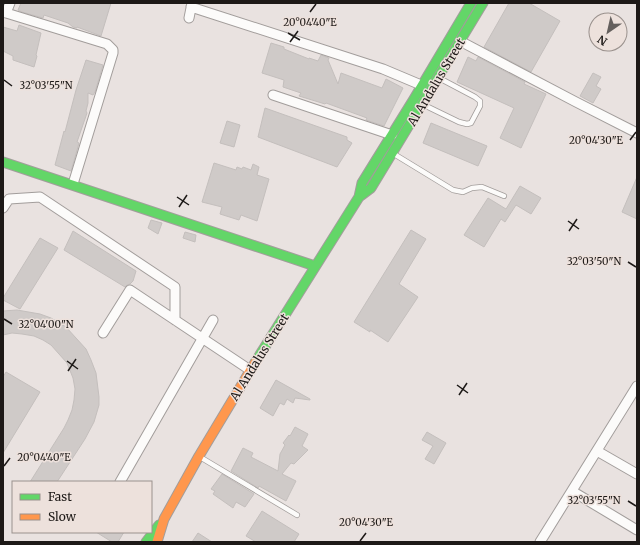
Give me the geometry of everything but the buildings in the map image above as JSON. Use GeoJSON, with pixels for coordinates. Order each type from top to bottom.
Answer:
{"type":"FeatureCollection","features":[{"type":"Feature","properties":{"kind":"main road","name":"Al Andalus Street"},"geometry":{"type":"LineString","coordinates":[[164,519],[198,456],[250,370],[359,197],[362,183],[471,3]]}},
{"type":"Feature","properties":{"kind":"main road","name":"Al Andalus Street"},"geometry":{"type":"LineString","coordinates":[[359,197],[371,188],[483,3]]}},
{"type":"Feature","properties":{"kind":"main road"},"geometry":{"type":"LineString","coordinates":[[3,162],[73,184],[315,266]]}},
{"type":"Feature","properties":{"kind":"main road"},"geometry":{"type":"LineString","coordinates":[[146,542],[164,519]]}},
{"type":"Feature","properties":{"kind":"main road"},"geometry":{"type":"LineString","coordinates":[[157,542],[164,519]]}},
{"type":"Feature","properties":{"kind":"street"},"geometry":{"type":"LineString","coordinates":[[10,3],[5,13],[107,44],[113,50],[73,184]]}},
{"type":"Feature","properties":{"kind":"street"},"geometry":{"type":"LineString","coordinates":[[189,18],[192,5],[383,69],[421,85]]}},
{"type":"Feature","properties":{"kind":"street"},"geometry":{"type":"LineString","coordinates":[[460,41],[637,133]]}},
{"type":"Feature","properties":{"kind":"street"},"geometry":{"type":"LineString","coordinates":[[273,95],[392,135]]}},
{"type":"Feature","properties":{"kind":"street"},"geometry":{"type":"LineString","coordinates":[[3,208],[9,199],[40,197],[175,287],[175,320]]}},
{"type":"Feature","properties":{"kind":"street"},"geometry":{"type":"LineString","coordinates":[[103,333],[130,290],[250,370]]}},
{"type":"Feature","properties":{"kind":"street"},"geometry":{"type":"LineString","coordinates":[[121,481],[213,320]]}},
{"type":"Feature","properties":{"kind":"street"},"geometry":{"type":"LineString","coordinates":[[540,542],[637,386]]}},
{"type":"Feature","properties":{"kind":"street"},"geometry":{"type":"LineString","coordinates":[[597,451],[637,474]]}},
{"type":"Feature","properties":{"kind":"street"},"geometry":{"type":"LineString","coordinates":[[572,491],[637,530]]}},
{"type":"Feature","properties":{"kind":"lane"},"geometry":{"type":"LineString","coordinates":[[422,104],[459,122],[467,124],[471,123],[480,106],[480,101],[476,97],[438,77]]}},
{"type":"Feature","properties":{"kind":"lane"},"geometry":{"type":"LineString","coordinates":[[392,153],[453,190],[463,192],[472,188],[482,188],[504,196]]}},
{"type":"Feature","properties":{"kind":"lane"},"geometry":{"type":"LineString","coordinates":[[198,456],[297,515]]}},
{"type":"Feature","properties":{"kind":"traffic: fast"},"geometry":{"type":"LineString","coordinates":[[359,197],[362,183],[471,3]]}},
{"type":"Feature","properties":{"kind":"traffic: fast"},"geometry":{"type":"LineString","coordinates":[[256,361],[359,197],[371,188],[483,3]]}},
{"type":"Feature","properties":{"kind":"traffic: fast"},"geometry":{"type":"LineString","coordinates":[[3,162],[315,266]]}},
{"type":"Feature","properties":{"kind":"traffic: fast"},"geometry":{"type":"LineString","coordinates":[[146,542],[159,525]]}},
{"type":"Feature","properties":{"kind":"traffic: slow"},"geometry":{"type":"LineString","coordinates":[[157,542],[164,519],[199,456],[256,361]]}}]}
